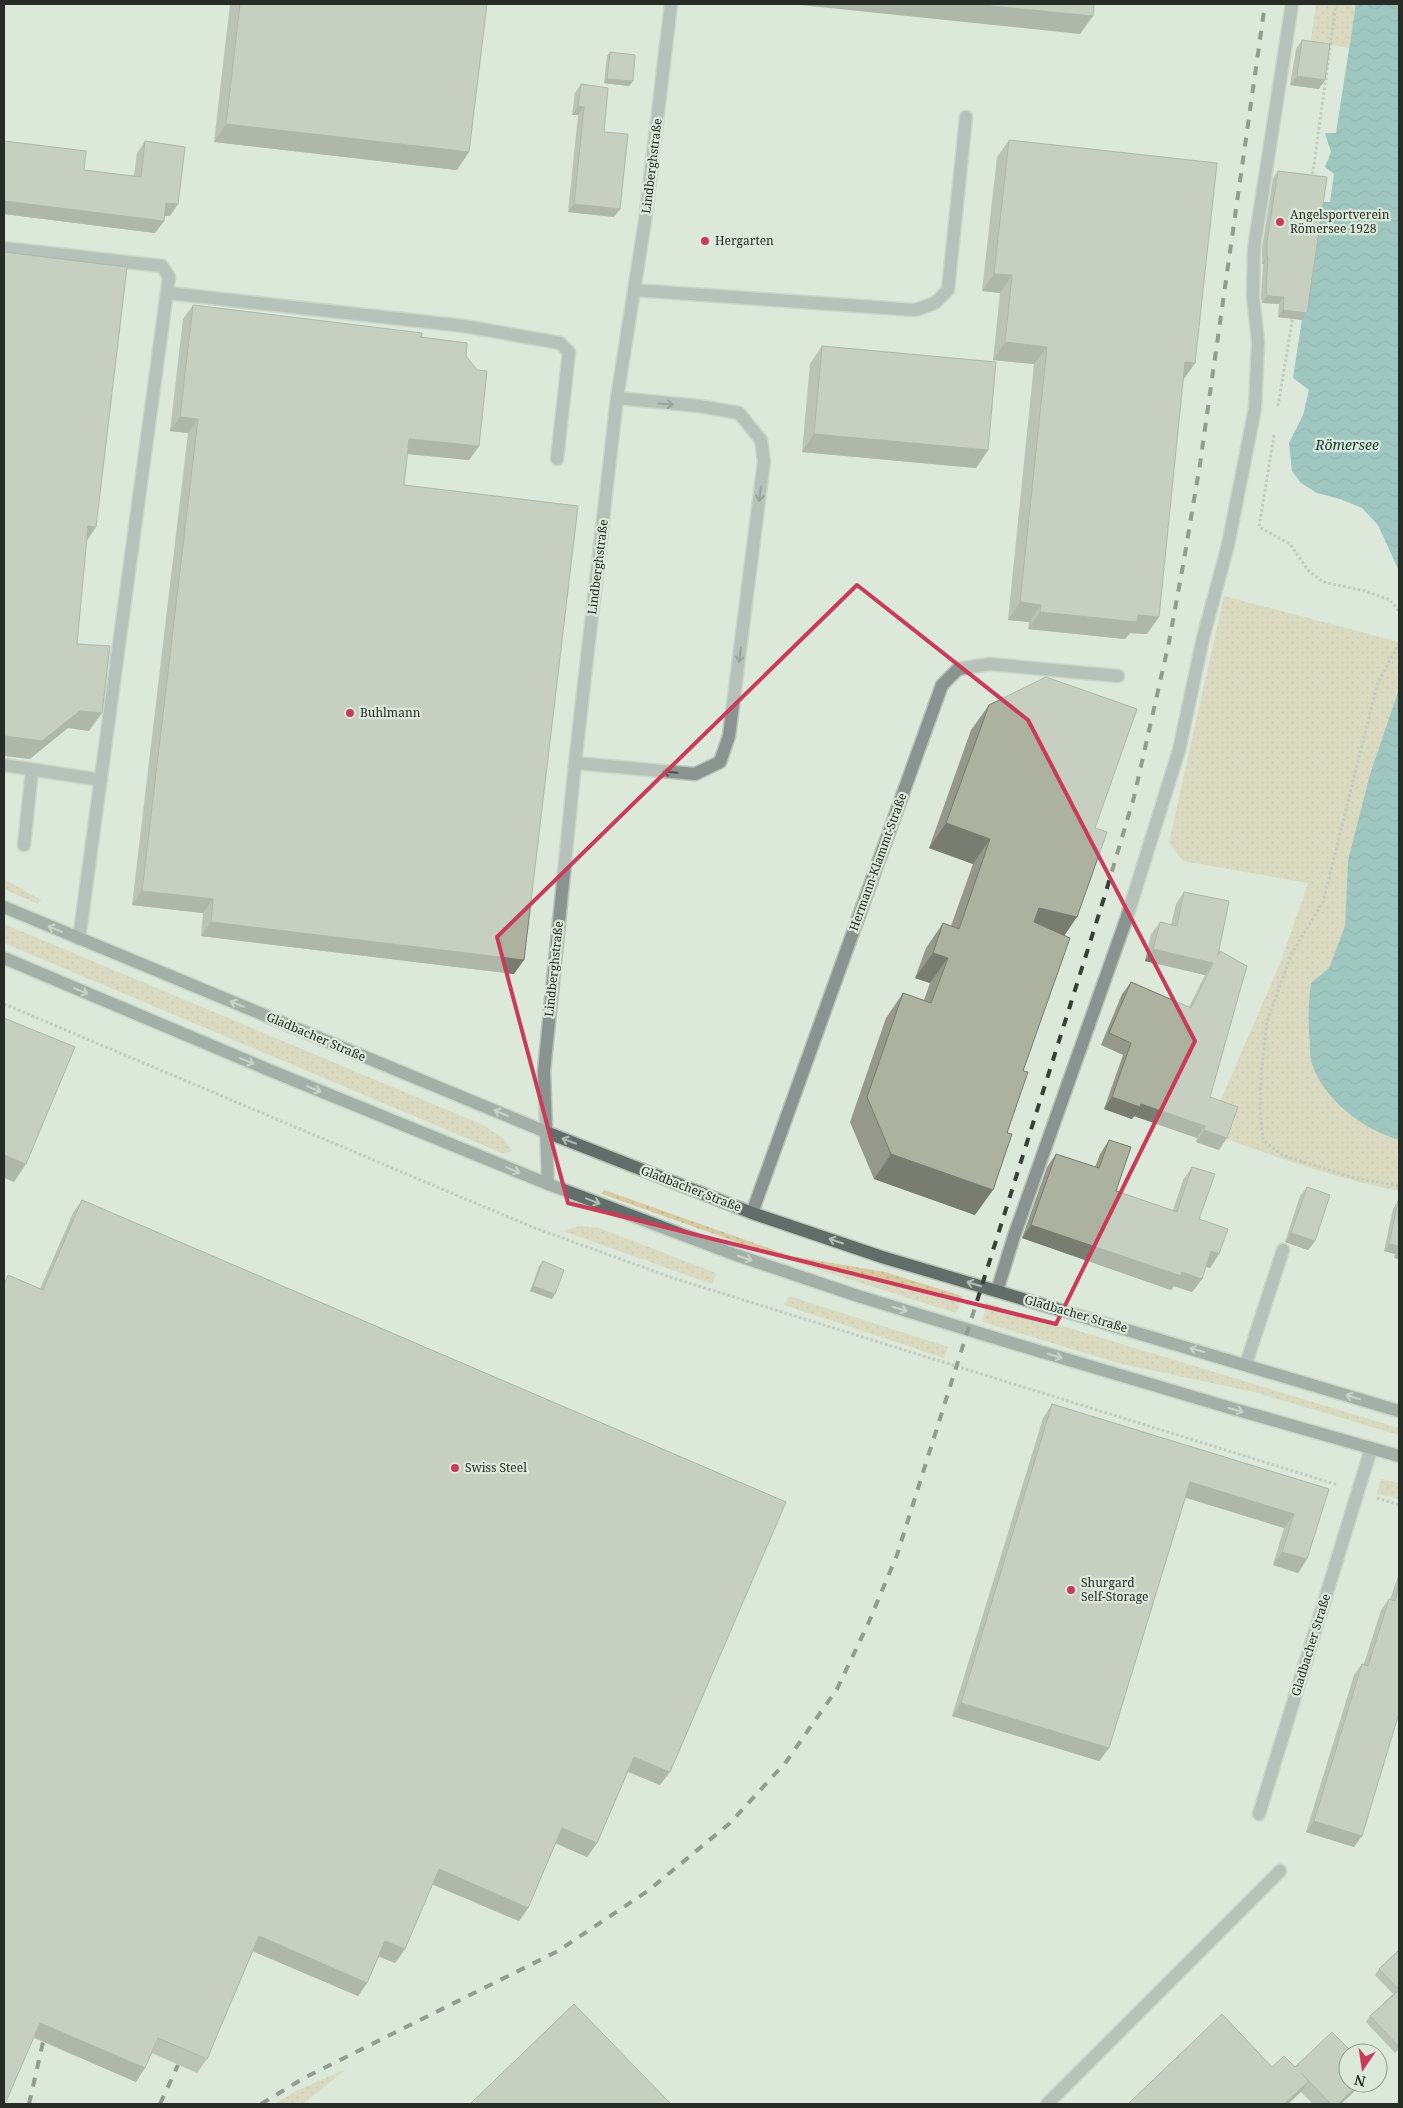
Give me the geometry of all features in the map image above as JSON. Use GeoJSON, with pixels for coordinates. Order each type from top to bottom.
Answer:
{"type":"FeatureCollection","features":[{"type":"Feature","properties":{"kind":"main road","name":"Gladbacher Straße"},"geometry":{"type":"LineString","coordinates":[[4,907],[546,1132],[752,1213],[882,1257],[1399,1411]]}},
{"type":"Feature","properties":{"kind":"main road"},"geometry":{"type":"LineString","coordinates":[[4,958],[269,1070],[548,1184],[736,1255],[848,1292],[1399,1456]]}},
{"type":"Feature","properties":{"kind":"main road"},"geometry":{"type":"LineString","coordinates":[[546,1132],[548,1184]]}},
{"type":"Feature","properties":{"kind":"street","name":"Lindberghstraße"},"geometry":{"type":"LineString","coordinates":[[546,1132],[544,1071],[574,763],[618,398],[645,221],[671,4]]}},
{"type":"Feature","properties":{"kind":"street"},"geometry":{"type":"LineString","coordinates":[[997,1291],[1014,1236],[1127,917],[1179,750],[1203,638],[1228,545],[1255,408],[1258,342],[1253,296],[1254,248],[1292,4]]}},
{"type":"Feature","properties":{"kind":"street"},"geometry":{"type":"LineString","coordinates":[[634,290],[915,310],[935,303],[948,290],[966,118]]}},
{"type":"Feature","properties":{"kind":"street"},"geometry":{"type":"LineString","coordinates":[[4,248],[162,266],[169,277],[79,939]]}},
{"type":"Feature","properties":{"kind":"street"},"geometry":{"type":"LineString","coordinates":[[167,293],[464,326],[560,343],[569,352],[557,459]]}},
{"type":"Feature","properties":{"kind":"street"},"geometry":{"type":"LineString","coordinates":[[574,763],[695,774],[720,762],[730,736],[764,461],[761,440],[739,413],[699,406],[618,398]]}},
{"type":"Feature","properties":{"kind":"street","name":"Hermann-Klammt-Straße"},"geometry":{"type":"LineString","coordinates":[[752,1213],[942,685],[958,669],[990,664],[1118,676]]}},
{"type":"Feature","properties":{"kind":"street"},"geometry":{"type":"LineString","coordinates":[[4,765],[101,780]]}},
{"type":"Feature","properties":{"kind":"street"},"geometry":{"type":"LineString","coordinates":[[24,845],[32,770]]}},
{"type":"Feature","properties":{"kind":"street"},"geometry":{"type":"LineString","coordinates":[[1246,1364],[1283,1250]]}},
{"type":"Feature","properties":{"kind":"street","name":"Gladbacher Straße"},"geometry":{"type":"LineString","coordinates":[[1260,1814],[1371,1449]]}},
{"type":"Feature","properties":{"kind":"street"},"geometry":{"type":"LineString","coordinates":[[1047,2104],[1280,1871]]}},
{"type":"Feature","properties":{"kind":"path"},"geometry":{"type":"LineString","coordinates":[[1312,183],[1336,4]]}},
{"type":"Feature","properties":{"kind":"path"},"geometry":{"type":"LineString","coordinates":[[1277,412],[1295,307]]}},
{"type":"Feature","properties":{"kind":"path"},"geometry":{"type":"LineString","coordinates":[[1274,431],[1258,527],[1290,544],[1308,570],[1323,582],[1364,591],[1390,600],[1399,611]]}},
{"type":"Feature","properties":{"kind":"path"},"geometry":{"type":"LineString","coordinates":[[1399,643],[1377,685],[1323,902],[1292,953],[1267,1021],[1260,1109],[1263,1140],[1282,1155],[1354,1178],[1399,1186]]}},
{"type":"Feature","properties":{"kind":"path"},"geometry":{"type":"LineString","coordinates":[[4,1004],[532,1227],[673,1278],[1399,1504]]}},
{"type":"Feature","properties":{"kind":"highlighted area"},"geometry":{"type":"Polygon","coordinates":[[[857,585],[1028,720],[1195,1041],[1056,1324],[568,1203],[497,937],[857,585]]]}},
{"type":"Feature","properties":{"kind":"shaded area"},"geometry":{"type":"Polygon","coordinates":[[[1316,4],[1356,4],[1349,48],[1311,41],[1316,4]]]}},
{"type":"Feature","properties":{"kind":"shaded area"},"geometry":{"type":"Polygon","coordinates":[[[1224,596],[1399,642],[1399,689],[1370,774],[1348,860],[1345,926],[1329,968],[1311,983],[1383,1135],[1399,1140],[1399,1191],[1355,1181],[1312,1168],[1227,1139],[1236,1117],[1218,1107],[1281,961],[1308,883],[1183,861],[1169,843],[1224,596]]]}},
{"type":"Feature","properties":{"kind":"shaded area"},"geometry":{"type":"Polygon","coordinates":[[[4,879],[41,900],[38,904],[4,889],[4,879]]]}},
{"type":"Feature","properties":{"kind":"shaded area"},"geometry":{"type":"Polygon","coordinates":[[[4,924],[483,1125],[503,1138],[512,1151],[504,1154],[4,943],[4,924]]]}},
{"type":"Feature","properties":{"kind":"shaded area"},"geometry":{"type":"Polygon","coordinates":[[[604,1190],[791,1256],[885,1272],[962,1296],[956,1313],[779,1257],[602,1194],[604,1190]]]}},
{"type":"Feature","properties":{"kind":"shaded area"},"geometry":{"type":"Polygon","coordinates":[[[579,1226],[599,1228],[716,1273],[712,1284],[563,1231],[579,1226]]]}},
{"type":"Feature","properties":{"kind":"shaded area"},"geometry":{"type":"Polygon","coordinates":[[[789,1296],[948,1347],[944,1358],[784,1305],[789,1296]]]}},
{"type":"Feature","properties":{"kind":"shaded area"},"geometry":{"type":"Polygon","coordinates":[[[986,1303],[1399,1428],[1399,1435],[1254,1392],[1118,1363],[983,1322],[986,1303]]]}},
{"type":"Feature","properties":{"kind":"shaded area"},"geometry":{"type":"Polygon","coordinates":[[[1381,1479],[1399,1483],[1399,1499],[1377,1494],[1381,1479]]]}},
{"type":"Feature","properties":{"kind":"shaded area"},"geometry":{"type":"Polygon","coordinates":[[[346,2069],[303,2104],[274,2104],[298,2090],[346,2069]]]}},
{"type":"Feature","properties":{"kind":"water","name":"Römersee"},"geometry":{"type":"Polygon","coordinates":[[[1356,4],[1399,4],[1399,571],[1378,525],[1362,508],[1340,499],[1317,493],[1301,483],[1292,471],[1289,443],[1303,415],[1309,390],[1293,378],[1320,202],[1330,202],[1334,174],[1325,167],[1331,152],[1325,133],[1336,133],[1356,4]]]}},
{"type":"Feature","properties":{"kind":"water"},"geometry":{"type":"Polygon","coordinates":[[[1399,689],[1399,1140],[1372,1129],[1359,1121],[1347,1112],[1326,1090],[1311,1062],[1309,999],[1311,983],[1329,968],[1345,926],[1348,860],[1370,774],[1399,689]]]}},
{"type":"Feature","properties":{"kind":"building"},"geometry":{"type":"Polygon","coordinates":[[[240,4],[487,4],[469,152],[226,124],[240,4]]]}},
{"type":"Feature","properties":{"kind":"building"},"geometry":{"type":"Polygon","coordinates":[[[972,4],[1094,4],[1093,16],[972,4]]]}},
{"type":"Feature","properties":{"kind":"building"},"geometry":{"type":"Polygon","coordinates":[[[1302,40],[1330,44],[1325,80],[1297,76],[1302,40]]]}},
{"type":"Feature","properties":{"kind":"building"},"geometry":{"type":"Polygon","coordinates":[[[610,52],[635,55],[633,81],[607,79],[610,52]]]}},
{"type":"Feature","properties":{"kind":"building"},"geometry":{"type":"Polygon","coordinates":[[[581,84],[608,88],[604,132],[628,134],[620,209],[574,204],[584,107],[578,106],[581,84]]]}},
{"type":"Feature","properties":{"kind":"building"},"geometry":{"type":"Polygon","coordinates":[[[1009,140],[1217,163],[1195,363],[1185,362],[1159,617],[1138,615],[1137,622],[1040,612],[1041,605],[1020,602],[1047,347],[1005,342],[1012,275],[994,274],[1009,140]]]}},
{"type":"Feature","properties":{"kind":"building"},"geometry":{"type":"Polygon","coordinates":[[[4,141],[86,151],[84,170],[141,177],[145,141],[185,147],[178,204],[166,203],[164,221],[4,201],[4,141]]]}},
{"type":"Feature","properties":{"kind":"building"},"geometry":{"type":"Polygon","coordinates":[[[1278,171],[1327,177],[1307,313],[1283,310],[1284,297],[1267,296],[1267,242],[1278,171]]]}},
{"type":"Feature","properties":{"kind":"building"},"geometry":{"type":"Polygon","coordinates":[[[4,252],[127,267],[96,527],[88,526],[77,644],[110,646],[102,713],[80,711],[42,741],[4,736],[4,252]]]}},
{"type":"Feature","properties":{"kind":"building","name":"Buhlmann"},"geometry":{"type":"Polygon","coordinates":[[[193,305],[422,333],[421,337],[467,343],[466,356],[477,370],[487,371],[479,446],[409,439],[404,485],[578,506],[524,960],[211,922],[213,899],[142,891],[198,419],[180,417],[193,305]]]}},
{"type":"Feature","properties":{"kind":"building"},"geometry":{"type":"Polygon","coordinates":[[[822,346],[996,362],[988,450],[814,434],[822,346]]]}},
{"type":"Feature","properties":{"kind":"building"},"geometry":{"type":"Polygon","coordinates":[[[1046,677],[1137,709],[1095,828],[1107,832],[1077,917],[1039,908],[1034,922],[1070,938],[1023,1071],[1028,1072],[1007,1133],[1012,1134],[993,1190],[891,1154],[867,1097],[903,993],[931,1003],[948,958],[933,953],[943,923],[959,929],[990,839],[946,823],[989,705],[1046,677]]]}},
{"type":"Feature","properties":{"kind":"building"},"geometry":{"type":"Polygon","coordinates":[[[1184,892],[1229,901],[1218,955],[1220,951],[1247,966],[1210,1097],[1238,1107],[1227,1138],[1204,1130],[1205,1126],[1141,1104],[1140,1107],[1112,1097],[1131,1043],[1109,1033],[1131,982],[1191,1008],[1213,963],[1153,949],[1160,922],[1177,926],[1184,892]]]}},
{"type":"Feature","properties":{"kind":"building"},"geometry":{"type":"Polygon","coordinates":[[[4,1018],[75,1047],[26,1164],[4,1155],[4,1018]]]}},
{"type":"Feature","properties":{"kind":"building"},"geometry":{"type":"Polygon","coordinates":[[[1109,1140],[1131,1147],[1116,1191],[1177,1212],[1192,1167],[1215,1174],[1199,1219],[1228,1229],[1219,1254],[1211,1251],[1202,1279],[1182,1272],[1181,1276],[1031,1225],[1056,1154],[1099,1168],[1109,1140]]]}},
{"type":"Feature","properties":{"kind":"building"},"geometry":{"type":"Polygon","coordinates":[[[1307,1187],[1330,1195],[1315,1241],[1291,1233],[1307,1187]]]}},
{"type":"Feature","properties":{"kind":"building","name":"Swiss Steel"},"geometry":{"type":"Polygon","coordinates":[[[82,1200],[786,1502],[670,1772],[634,1757],[597,1843],[562,1828],[528,1908],[439,1869],[405,1949],[385,1941],[367,1983],[259,1936],[207,2059],[158,2038],[145,2068],[40,2023],[4,2104],[4,1285],[8,1275],[43,1290],[82,1200]]]}},
{"type":"Feature","properties":{"kind":"building"},"geometry":{"type":"Polygon","coordinates":[[[1399,1201],[1399,1246],[1389,1244],[1399,1201]]]}},
{"type":"Feature","properties":{"kind":"building"},"geometry":{"type":"Polygon","coordinates":[[[543,1261],[564,1270],[555,1294],[533,1286],[543,1261]]]}},
{"type":"Feature","properties":{"kind":"building","name":"Shurgard Self-Storage"},"geometry":{"type":"Polygon","coordinates":[[[1052,1404],[1329,1489],[1307,1559],[1282,1552],[1294,1514],[1190,1482],[1109,1748],[961,1703],[1052,1404]]]}},
{"type":"Feature","properties":{"kind":"building"},"geometry":{"type":"Polygon","coordinates":[[[1399,1585],[1399,1713],[1362,1836],[1314,1821],[1362,1664],[1368,1666],[1389,1599],[1395,1601],[1399,1585]]]}},
{"type":"Feature","properties":{"kind":"building"},"geometry":{"type":"Polygon","coordinates":[[[1399,1950],[1399,1990],[1379,1969],[1399,1950]]]}},
{"type":"Feature","properties":{"kind":"building"},"geometry":{"type":"Polygon","coordinates":[[[1399,1990],[1399,2047],[1370,2016],[1399,1990]]]}},
{"type":"Feature","properties":{"kind":"building"},"geometry":{"type":"Polygon","coordinates":[[[574,2004],[671,2104],[470,2104],[574,2004]]]}},
{"type":"Feature","properties":{"kind":"building"},"geometry":{"type":"Polygon","coordinates":[[[1222,2014],[1272,2067],[1284,2056],[1295,2067],[1332,2032],[1343,2043],[1338,2043],[1338,2093],[1350,2093],[1338,2104],[1331,2104],[1309,2081],[1284,2104],[1128,2104],[1222,2014]]]}},
{"type":"Feature","properties":{"kind":"railway"},"geometry":{"type":"LineString","coordinates":[[261,2104],[304,2078],[558,1951],[649,1890],[730,1823],[786,1762],[837,1689],[868,1624],[897,1555],[1104,898],[1134,797],[1169,642],[1200,464],[1265,4]]}},
{"type":"Feature","properties":{"kind":"railway"},"geometry":{"type":"LineString","coordinates":[[29,2104],[46,2029]]}},
{"type":"Feature","properties":{"kind":"railway"},"geometry":{"type":"LineString","coordinates":[[160,2104],[178,2065]]}},
{"type":"Feature","properties":{"kind":"place","name":"Angelsportverein Römersee 1928"},"geometry":{"type":"Point","coordinates":[1280,222]}},
{"type":"Feature","properties":{"kind":"place","name":"Hergarten"},"geometry":{"type":"Point","coordinates":[705,241]}},
{"type":"Feature","properties":{"kind":"place","name":"Buhlmann"},"geometry":{"type":"Point","coordinates":[350,713]}},
{"type":"Feature","properties":{"kind":"place","name":"Swiss Steel"},"geometry":{"type":"Point","coordinates":[455,1468]}},
{"type":"Feature","properties":{"kind":"place","name":"Shurgard Self-Storage"},"geometry":{"type":"Point","coordinates":[1071,1590]}}]}
